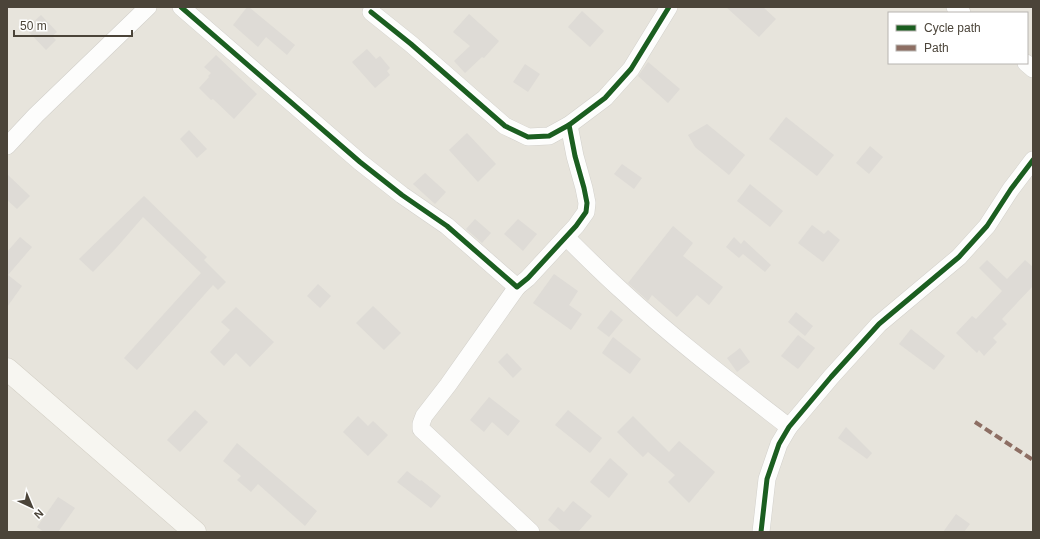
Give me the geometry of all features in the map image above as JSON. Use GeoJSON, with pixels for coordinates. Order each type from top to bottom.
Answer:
{"type":"FeatureCollection","features":[{"type":"Feature","properties":{"kind":"main road"},"geometry":{"type":"LineString","coordinates":[[7,368],[195,532]]}},
{"type":"Feature","properties":{"kind":"street"},"geometry":{"type":"LineString","coordinates":[[7,146],[36,115],[148,7]]}},
{"type":"Feature","properties":{"kind":"street"},"geometry":{"type":"LineString","coordinates":[[181,7],[360,162],[402,195],[447,226],[517,287]]}},
{"type":"Feature","properties":{"kind":"street"},"geometry":{"type":"LineString","coordinates":[[371,12],[411,44],[505,126],[528,137],[549,136],[569,125],[605,98],[631,69],[663,9]]}},
{"type":"Feature","properties":{"kind":"street"},"geometry":{"type":"LineString","coordinates":[[531,532],[421,429],[421,424],[424,416],[448,385],[517,287],[528,278],[566,237],[586,212],[587,203],[569,125]]}},
{"type":"Feature","properties":{"kind":"street"},"geometry":{"type":"LineString","coordinates":[[761,532],[767,479],[779,444],[789,427],[831,377],[879,324],[959,257],[987,226],[1011,188],[1033,160]]}},
{"type":"Feature","properties":{"kind":"street"},"geometry":{"type":"LineString","coordinates":[[566,237],[621,290],[678,340],[789,427]]}},
{"type":"Feature","properties":{"kind":"shaded area"},"geometry":{"type":"Polygon","coordinates":[[[7,7],[1033,7],[1033,532],[7,532],[7,7]]]}},
{"type":"Feature","properties":{"kind":"building"},"geometry":{"type":"Polygon","coordinates":[[[247,7],[249,7],[295,45],[287,55],[266,37],[258,47],[233,25],[247,7]]]}},
{"type":"Feature","properties":{"kind":"building"},"geometry":{"type":"Polygon","coordinates":[[[726,7],[763,7],[776,19],[759,37],[726,7]]]}},
{"type":"Feature","properties":{"kind":"building"},"geometry":{"type":"Polygon","coordinates":[[[582,11],[604,31],[590,47],[568,27],[582,11]]]}},
{"type":"Feature","properties":{"kind":"building"},"geometry":{"type":"Polygon","coordinates":[[[469,14],[499,41],[484,58],[482,57],[465,73],[454,61],[470,46],[453,32],[469,14]]]}},
{"type":"Feature","properties":{"kind":"building"},"geometry":{"type":"Polygon","coordinates":[[[41,15],[57,32],[52,36],[56,40],[46,50],[28,31],[31,28],[29,26],[41,15]]]}},
{"type":"Feature","properties":{"kind":"building"},"geometry":{"type":"Polygon","coordinates":[[[367,49],[376,59],[380,56],[390,68],[387,71],[390,75],[375,88],[352,62],[367,49]]]}},
{"type":"Feature","properties":{"kind":"building"},"geometry":{"type":"Polygon","coordinates":[[[216,55],[257,94],[234,119],[199,88],[211,73],[204,67],[216,55]]]}},
{"type":"Feature","properties":{"kind":"building"},"geometry":{"type":"Polygon","coordinates":[[[648,62],[680,89],[668,103],[638,76],[648,62]]]}},
{"type":"Feature","properties":{"kind":"building"},"geometry":{"type":"Polygon","coordinates":[[[525,64],[540,74],[528,92],[513,82],[525,64]]]}},
{"type":"Feature","properties":{"kind":"building"},"geometry":{"type":"Polygon","coordinates":[[[786,117],[834,155],[817,176],[769,139],[786,117]]]}},
{"type":"Feature","properties":{"kind":"building"},"geometry":{"type":"Polygon","coordinates":[[[707,124],[745,155],[729,175],[695,147],[688,135],[707,124]]]}},
{"type":"Feature","properties":{"kind":"building"},"geometry":{"type":"Polygon","coordinates":[[[189,130],[207,149],[197,158],[180,139],[189,130]]]}},
{"type":"Feature","properties":{"kind":"building"},"geometry":{"type":"Polygon","coordinates":[[[467,133],[496,164],[478,182],[449,150],[467,133]]]}},
{"type":"Feature","properties":{"kind":"building"},"geometry":{"type":"Polygon","coordinates":[[[870,146],[883,157],[869,174],[856,163],[870,146]]]}},
{"type":"Feature","properties":{"kind":"building"},"geometry":{"type":"Polygon","coordinates":[[[622,164],[642,178],[634,189],[614,174],[622,164]]]}},
{"type":"Feature","properties":{"kind":"building"},"geometry":{"type":"Polygon","coordinates":[[[425,173],[446,192],[435,204],[413,184],[425,173]]]}},
{"type":"Feature","properties":{"kind":"building"},"geometry":{"type":"Polygon","coordinates":[[[7,174],[30,196],[17,209],[7,200],[7,174]]]}},
{"type":"Feature","properties":{"kind":"building"},"geometry":{"type":"Polygon","coordinates":[[[750,184],[783,211],[770,227],[737,201],[750,184]]]}},
{"type":"Feature","properties":{"kind":"building"},"geometry":{"type":"Polygon","coordinates":[[[144,196],[207,257],[204,260],[226,282],[218,290],[213,285],[137,370],[124,358],[201,273],[143,217],[93,272],[79,259],[144,196]]]}},
{"type":"Feature","properties":{"kind":"building"},"geometry":{"type":"Polygon","coordinates":[[[475,219],[491,233],[482,243],[466,229],[475,219]]]}},
{"type":"Feature","properties":{"kind":"building"},"geometry":{"type":"Polygon","coordinates":[[[518,219],[537,234],[523,251],[504,234],[518,219]]]}},
{"type":"Feature","properties":{"kind":"building"},"geometry":{"type":"Polygon","coordinates":[[[812,225],[824,234],[828,230],[840,240],[823,262],[798,243],[812,225]]]}},
{"type":"Feature","properties":{"kind":"building"},"geometry":{"type":"Polygon","coordinates":[[[673,226],[693,243],[683,256],[723,287],[709,305],[697,295],[677,317],[652,295],[648,301],[628,283],[673,226]]]}},
{"type":"Feature","properties":{"kind":"building"},"geometry":{"type":"Polygon","coordinates":[[[20,237],[32,247],[8,275],[22,286],[7,307],[7,252],[20,237]]]}},
{"type":"Feature","properties":{"kind":"building"},"geometry":{"type":"Polygon","coordinates":[[[734,237],[741,244],[744,240],[771,265],[765,272],[743,254],[739,258],[726,247],[734,237]]]}},
{"type":"Feature","properties":{"kind":"building"},"geometry":{"type":"Polygon","coordinates":[[[987,260],[1007,279],[1025,260],[1033,267],[1033,286],[1002,319],[1007,324],[993,338],[997,342],[984,356],[979,350],[977,353],[956,333],[972,316],[976,319],[1002,291],[979,268],[987,260]]]}},
{"type":"Feature","properties":{"kind":"building"},"geometry":{"type":"Polygon","coordinates":[[[554,274],[578,291],[569,305],[582,314],[571,330],[533,303],[554,274]]]}},
{"type":"Feature","properties":{"kind":"building"},"geometry":{"type":"Polygon","coordinates":[[[318,284],[331,296],[320,308],[307,296],[318,284]]]}},
{"type":"Feature","properties":{"kind":"building"},"geometry":{"type":"Polygon","coordinates":[[[373,306],[401,333],[384,350],[356,323],[373,306]]]}},
{"type":"Feature","properties":{"kind":"building"},"geometry":{"type":"Polygon","coordinates":[[[236,307],[274,342],[250,367],[236,353],[224,366],[210,352],[230,330],[221,322],[236,307]]]}},
{"type":"Feature","properties":{"kind":"building"},"geometry":{"type":"Polygon","coordinates":[[[611,310],[623,320],[609,337],[597,328],[611,310]]]}},
{"type":"Feature","properties":{"kind":"building"},"geometry":{"type":"Polygon","coordinates":[[[796,312],[813,326],[805,336],[788,322],[796,312]]]}},
{"type":"Feature","properties":{"kind":"building"},"geometry":{"type":"Polygon","coordinates":[[[911,329],[945,356],[934,370],[899,344],[911,329]]]}},
{"type":"Feature","properties":{"kind":"building"},"geometry":{"type":"Polygon","coordinates":[[[798,335],[815,348],[798,369],[781,356],[798,335]]]}},
{"type":"Feature","properties":{"kind":"building"},"geometry":{"type":"Polygon","coordinates":[[[613,337],[641,359],[630,374],[602,353],[613,337]]]}},
{"type":"Feature","properties":{"kind":"building"},"geometry":{"type":"Polygon","coordinates":[[[740,348],[750,362],[737,372],[727,358],[740,348]]]}},
{"type":"Feature","properties":{"kind":"building"},"geometry":{"type":"Polygon","coordinates":[[[507,353],[522,369],[513,378],[498,362],[507,353]]]}},
{"type":"Feature","properties":{"kind":"building"},"geometry":{"type":"Polygon","coordinates":[[[489,397],[520,421],[508,436],[492,422],[484,432],[470,420],[489,397]]]}},
{"type":"Feature","properties":{"kind":"building"},"geometry":{"type":"Polygon","coordinates":[[[195,410],[208,422],[180,452],[167,440],[195,410]]]}},
{"type":"Feature","properties":{"kind":"building"},"geometry":{"type":"Polygon","coordinates":[[[568,410],[602,438],[590,453],[555,425],[568,410]]]}},
{"type":"Feature","properties":{"kind":"building"},"geometry":{"type":"Polygon","coordinates":[[[358,416],[368,426],[373,421],[388,435],[368,456],[343,432],[358,416]]]}},
{"type":"Feature","properties":{"kind":"building"},"geometry":{"type":"Polygon","coordinates":[[[633,416],[669,452],[679,441],[715,472],[689,503],[668,482],[675,475],[648,452],[643,457],[617,432],[633,416]]]}},
{"type":"Feature","properties":{"kind":"building"},"geometry":{"type":"Polygon","coordinates":[[[846,427],[872,453],[867,459],[838,438],[846,427]]]}},
{"type":"Feature","properties":{"kind":"building"},"geometry":{"type":"Polygon","coordinates":[[[237,443],[317,511],[305,526],[258,484],[251,492],[237,480],[241,476],[223,461],[237,443]]]}},
{"type":"Feature","properties":{"kind":"building"},"geometry":{"type":"Polygon","coordinates":[[[610,458],[628,474],[609,498],[590,482],[610,458]]]}},
{"type":"Feature","properties":{"kind":"building"},"geometry":{"type":"Polygon","coordinates":[[[407,471],[441,496],[431,508],[397,482],[407,471]]]}},
{"type":"Feature","properties":{"kind":"building"},"geometry":{"type":"Polygon","coordinates":[[[58,497],[75,508],[58,532],[44,532],[37,527],[58,497]]]}},
{"type":"Feature","properties":{"kind":"building"},"geometry":{"type":"Polygon","coordinates":[[[573,501],[592,516],[578,532],[562,532],[548,520],[558,507],[564,512],[573,501]]]}},
{"type":"Feature","properties":{"kind":"building"},"geometry":{"type":"Polygon","coordinates":[[[956,514],[970,524],[964,532],[943,532],[956,514]]]}},
{"type":"Feature","properties":{"kind":"marked path"},"geometry":{"type":"LineString","coordinates":[[975,422],[1033,460]]}},
{"type":"Feature","properties":{"kind":"cycle path"},"geometry":{"type":"LineString","coordinates":[[181,7],[360,162],[402,195],[447,226],[517,287],[528,278],[576,226],[586,212],[587,203],[569,125]]}},
{"type":"Feature","properties":{"kind":"cycle path"},"geometry":{"type":"LineString","coordinates":[[371,12],[411,44],[505,126],[528,137],[549,136],[569,125],[605,98],[631,69],[669,7]]}},
{"type":"Feature","properties":{"kind":"cycle path"},"geometry":{"type":"LineString","coordinates":[[761,532],[767,479],[779,444],[789,427],[831,377],[879,324],[959,257],[987,226],[1011,189],[1033,160]]}}]}
